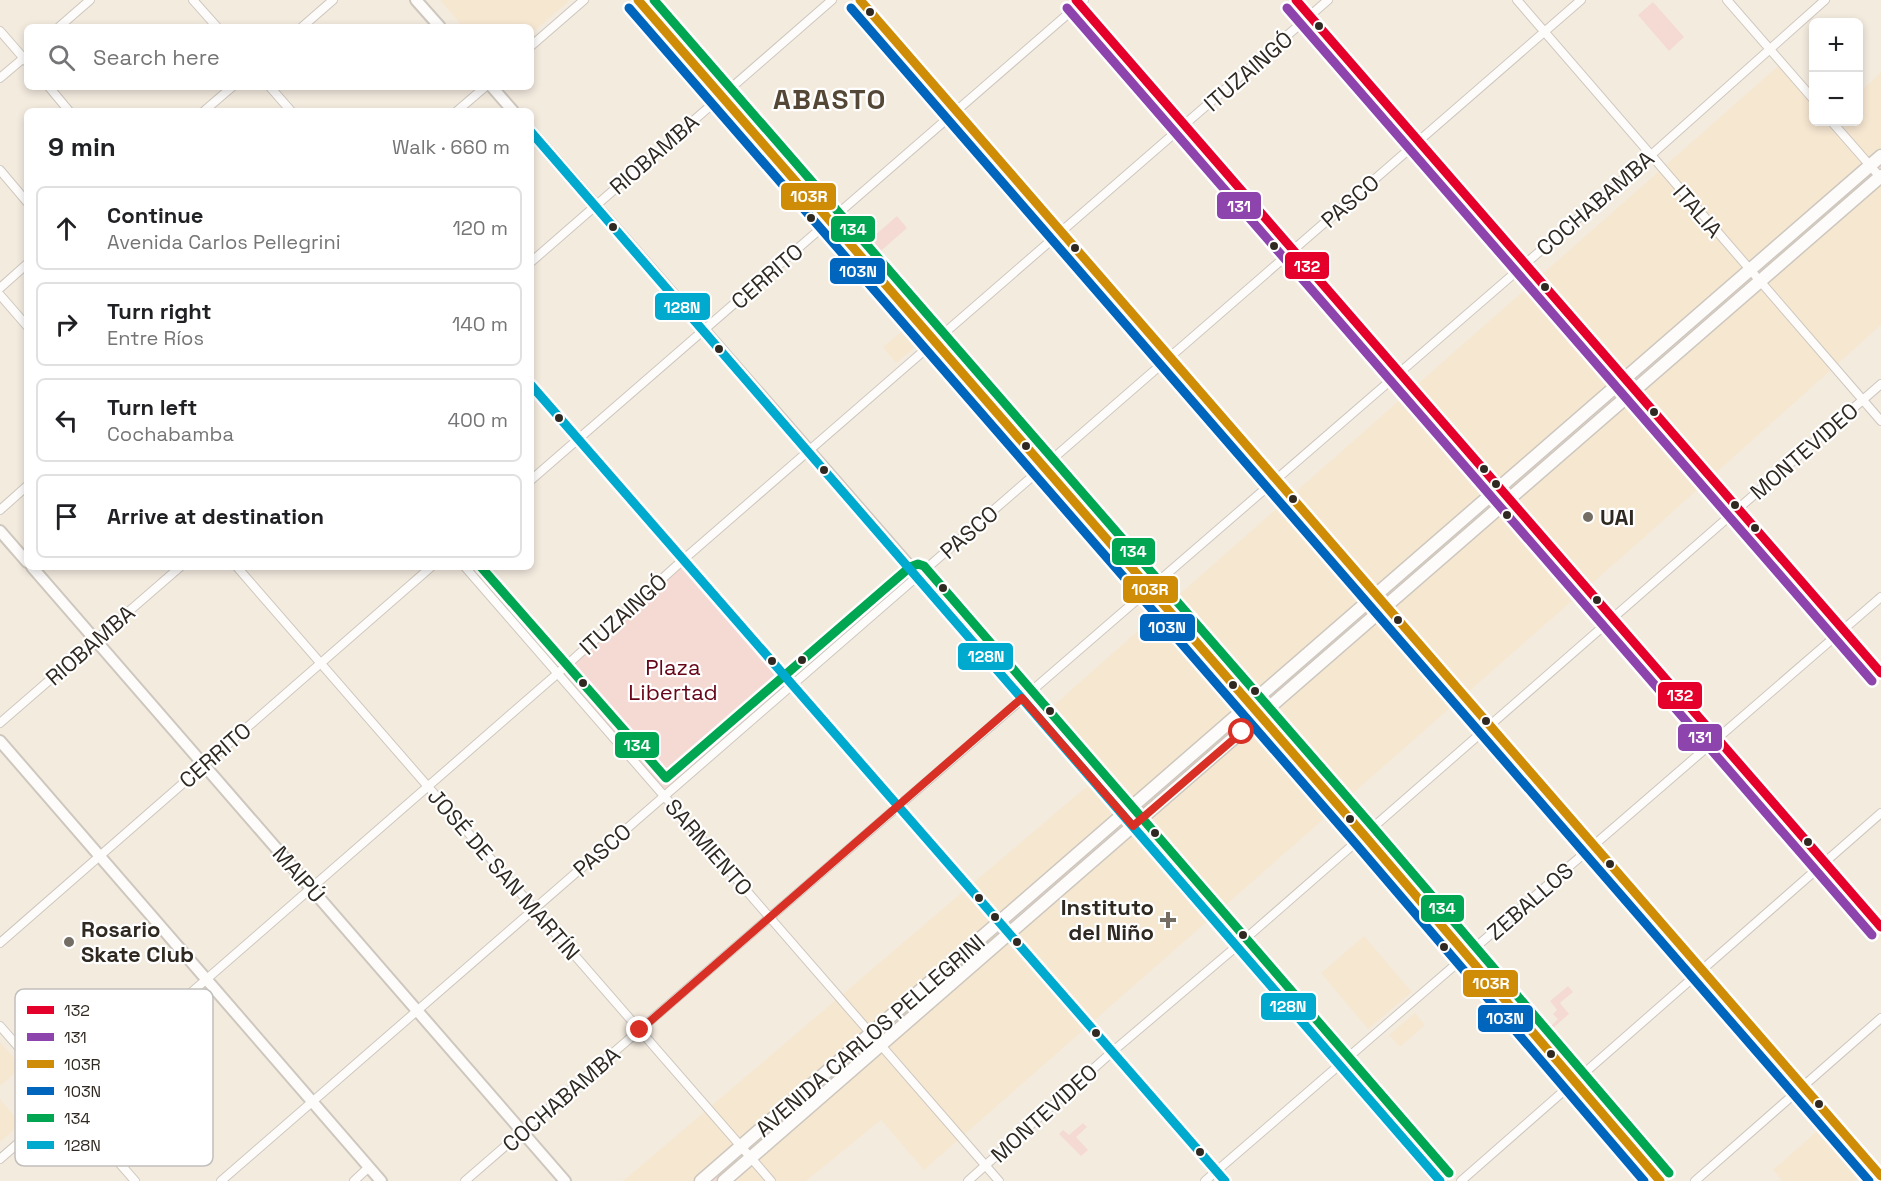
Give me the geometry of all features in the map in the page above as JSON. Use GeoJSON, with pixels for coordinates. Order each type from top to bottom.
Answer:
{"type":"FeatureCollection","features":[{"type":"Feature","properties":{"kind":"main road"},"geometry":{"type":"LineString","coordinates":[[416,0],[437,24]]}},
{"type":"Feature","properties":{"kind":"main road"},"geometry":{"type":"LineString","coordinates":[[638,0],[1259,717],[1364,835],[1660,1181]]}},
{"type":"Feature","properties":{"kind":"main road"},"geometry":{"type":"LineString","coordinates":[[495,90],[510,108]]}},
{"type":"Feature","properties":{"kind":"main road"},"geometry":{"type":"LineString","coordinates":[[534,135],[1440,1181]]}},
{"type":"Feature","properties":{"kind":"main road","name":"AVENIDA CARLOS PELLEGRINI"},"geometry":{"type":"LineString","coordinates":[[701,1181],[1881,156]]}},
{"type":"Feature","properties":{"kind":"main road","name":"AVENIDA CARLOS PELLEGRINI"},"geometry":{"type":"LineString","coordinates":[[724,1181],[1881,177]]}},
{"type":"Feature","properties":{"kind":"main road"},"geometry":{"type":"LineString","coordinates":[[0,531],[24,559]]}},
{"type":"Feature","properties":{"kind":"main road","name":"MAIPÚ"},"geometry":{"type":"LineString","coordinates":[[35,570],[566,1181]]}},
{"type":"Feature","properties":{"kind":"main road"},"geometry":{"type":"LineString","coordinates":[[0,741],[207,977],[381,1181]]}},
{"type":"Feature","properties":{"kind":"street"},"geometry":{"type":"LineString","coordinates":[[62,24],[90,0]]}},
{"type":"Feature","properties":{"kind":"street"},"geometry":{"type":"LineString","coordinates":[[193,0],[214,24]]}},
{"type":"Feature","properties":{"kind":"street"},"geometry":{"type":"LineString","coordinates":[[305,24],[333,0]]}},
{"type":"Feature","properties":{"kind":"street"},"geometry":{"type":"LineString","coordinates":[[534,43],[584,0]]}},
{"type":"Feature","properties":{"kind":"street","name":"RIOBAMBA"},"geometry":{"type":"LineString","coordinates":[[534,259],[832,0]]}},
{"type":"Feature","properties":{"kind":"street"},"geometry":{"type":"LineString","coordinates":[[860,0],[1881,1176]]}},
{"type":"Feature","properties":{"kind":"street"},"geometry":{"type":"LineString","coordinates":[[1296,0],[1881,673]]}},
{"type":"Feature","properties":{"kind":"street","name":"ITUZAINGÓ"},"geometry":{"type":"LineString","coordinates":[[193,989],[557,674],[684,559],[1328,0]]}},
{"type":"Feature","properties":{"kind":"street","name":"ITALIA"},"geometry":{"type":"LineString","coordinates":[[1517,0],[1881,421]]}},
{"type":"Feature","properties":{"kind":"street","name":"PASCO"},"geometry":{"type":"LineString","coordinates":[[221,1181],[1581,0]]}},
{"type":"Feature","properties":{"kind":"street"},"geometry":{"type":"LineString","coordinates":[[1727,0],[1809,94]]}},
{"type":"Feature","properties":{"kind":"street","name":"COCHABAMBA"},"geometry":{"type":"LineString","coordinates":[[465,1181],[1650,156],[1825,0]]}},
{"type":"Feature","properties":{"kind":"street"},"geometry":{"type":"LineString","coordinates":[[1080,1],[1185,126],[1881,927]]}},
{"type":"Feature","properties":{"kind":"street","name":"CERRITO"},"geometry":{"type":"LineString","coordinates":[[534,477],[1080,1]]}},
{"type":"Feature","properties":{"kind":"street"},"geometry":{"type":"LineString","coordinates":[[0,31],[24,56]]}},
{"type":"Feature","properties":{"kind":"street"},"geometry":{"type":"LineString","coordinates":[[0,78],[24,60]]}},
{"type":"Feature","properties":{"kind":"street"},"geometry":{"type":"LineString","coordinates":[[52,90],[66,108]]}},
{"type":"Feature","properties":{"kind":"street"},"geometry":{"type":"LineString","coordinates":[[208,108],[228,90]]}},
{"type":"Feature","properties":{"kind":"street"},"geometry":{"type":"LineString","coordinates":[[273,90],[288,108]]}},
{"type":"Feature","properties":{"kind":"street"},"geometry":{"type":"LineString","coordinates":[[460,108],[481,90]]}},
{"type":"Feature","properties":{"kind":"street"},"geometry":{"type":"LineString","coordinates":[[1836,126],[1881,177]]}},
{"type":"Feature","properties":{"kind":"street"},"geometry":{"type":"LineString","coordinates":[[0,170],[24,198]]}},
{"type":"Feature","properties":{"kind":"street"},"geometry":{"type":"LineString","coordinates":[[0,288],[24,267]]}},
{"type":"Feature","properties":{"kind":"street"},"geometry":{"type":"LineString","coordinates":[[0,295],[24,323]]}},
{"type":"Feature","properties":{"kind":"street","name":"MONTEVIDEO"},"geometry":{"type":"LineString","coordinates":[[968,1181],[1112,1052],[1237,946],[1881,384]]}},
{"type":"Feature","properties":{"kind":"street"},"geometry":{"type":"LineString","coordinates":[[534,388],[1225,1181]]}},
{"type":"Feature","properties":{"kind":"street"},"geometry":{"type":"LineString","coordinates":[[0,510],[24,489]]}},
{"type":"Feature","properties":{"kind":"street","name":"RIOBAMBA"},"geometry":{"type":"LineString","coordinates":[[0,723],[177,570]]}},
{"type":"Feature","properties":{"kind":"street","name":"JOSÉ DE SAN MARTÍN"},"geometry":{"type":"LineString","coordinates":[[240,570],[771,1181]]}},
{"type":"Feature","properties":{"kind":"street","name":"CERRITO"},"geometry":{"type":"LineString","coordinates":[[0,943],[428,570]]}},
{"type":"Feature","properties":{"kind":"street","name":"SARMIENTO"},"geometry":{"type":"LineString","coordinates":[[468,570],[999,1181]]}},
{"type":"Feature","properties":{"kind":"street","name":"ZEBALLOS"},"geometry":{"type":"LineString","coordinates":[[1205,1181],[1881,597]]}},
{"type":"Feature","properties":{"kind":"street"},"geometry":{"type":"LineString","coordinates":[[1461,1181],[1881,813]]}},
{"type":"Feature","properties":{"kind":"street"},"geometry":{"type":"LineString","coordinates":[[1695,1181],[1881,1018]]}},
{"type":"Feature","properties":{"kind":"street"},"geometry":{"type":"LineString","coordinates":[[0,1026],[15,1043]]}},
{"type":"Feature","properties":{"kind":"street","name":"ITUZAINGÓ"},"geometry":{"type":"LineString","coordinates":[[0,1159],[15,1146]]}},
{"type":"Feature","properties":{"kind":"street"},"geometry":{"type":"LineString","coordinates":[[122,1166],[135,1181]]}},
{"type":"Feature","properties":{"kind":"street"},"geometry":{"type":"LineString","coordinates":[[354,1181],[369,1167]]}},
{"type":"Feature","properties":{"kind":"shaded area"},"geometry":{"type":"Polygon","coordinates":[[[440,0],[569,1],[534,31],[534,24],[460,24],[440,0]]]}},
{"type":"Feature","properties":{"kind":"shaded area"},"geometry":{"type":"Polygon","coordinates":[[[1786,59],[1809,97],[1809,126],[1863,126],[1863,89],[1881,72],[1881,325],[1638,543],[924,1170],[881,1120],[806,1181],[623,1181],[1100,775],[1046,712],[1786,59]]]}},
{"type":"Feature","properties":{"kind":"shaded area"},"geometry":{"type":"Polygon","coordinates":[[[908,326],[918,339],[918,345],[896,363],[883,347],[908,326]]]}},
{"type":"Feature","properties":{"kind":"shaded area"},"geometry":{"type":"Polygon","coordinates":[[[1364,936],[1412,992],[1368,1029],[1321,973],[1364,936]]]}},
{"type":"Feature","properties":{"kind":"shaded area"},"geometry":{"type":"Polygon","coordinates":[[[1415,1013],[1425,1025],[1400,1047],[1389,1035],[1415,1013]]]}},
{"type":"Feature","properties":{"kind":"shaded area"},"geometry":{"type":"Polygon","coordinates":[[[0,1042],[15,1059],[15,1073],[0,1086],[0,1042]]]}},
{"type":"Feature","properties":{"kind":"shaded area"},"geometry":{"type":"Polygon","coordinates":[[[0,1099],[15,1117],[15,1129],[0,1142],[0,1099]]]}},
{"type":"Feature","properties":{"kind":"shaded area"},"geometry":{"type":"Polygon","coordinates":[[[1824,1125],[1865,1172],[1855,1181],[1782,1181],[1773,1170],[1824,1125]]]}},
{"type":"Feature","properties":{"kind":"green space"},"geometry":{"type":"Polygon","coordinates":[[[1653,2],[1684,37],[1669,51],[1638,15],[1653,2]]]}},
{"type":"Feature","properties":{"kind":"green space"},"geometry":{"type":"Polygon","coordinates":[[[1881,156],[1881,176],[724,1181],[701,1181],[1881,156]]]}},
{"type":"Feature","properties":{"kind":"green space"},"geometry":{"type":"Polygon","coordinates":[[[897,216],[907,228],[875,256],[865,244],[897,216]]]}},
{"type":"Feature","properties":{"kind":"green space","name":"Plaza Libertad"},"geometry":{"type":"Polygon","coordinates":[[[684,559],[794,684],[665,795],[557,674],[684,559]]]}},
{"type":"Feature","properties":{"kind":"green space"},"geometry":{"type":"Polygon","coordinates":[[[1568,986],[1573,992],[1560,1003],[1569,1014],[1553,1028],[1551,1026],[1558,1019],[1553,1014],[1557,1010],[1550,1001],[1568,986]]]}},
{"type":"Feature","properties":{"kind":"green space"},"geometry":{"type":"Polygon","coordinates":[[[1083,1123],[1087,1127],[1076,1137],[1088,1150],[1081,1156],[1059,1134],[1063,1130],[1069,1135],[1083,1123]]]}},
{"type":"Feature","properties":{"kind":"transit line","name":"103R"},"geometry":{"type":"LineString","coordinates":[[638,0],[1364,835],[1660,1181]]}},
{"type":"Feature","properties":{"kind":"transit line","name":"134"},"geometry":{"type":"LineString","coordinates":[[654,0],[1373,827],[1669,1173]]}},
{"type":"Feature","properties":{"kind":"transit line","name":"103R"},"geometry":{"type":"LineString","coordinates":[[860,0],[1881,1176]]}},
{"type":"Feature","properties":{"kind":"transit line","name":"132"},"geometry":{"type":"LineString","coordinates":[[1076,0],[1881,927]]}},
{"type":"Feature","properties":{"kind":"transit line","name":"132"},"geometry":{"type":"LineString","coordinates":[[1296,0],[1881,673]]}},
{"type":"Feature","properties":{"kind":"transit line","name":"103N"},"geometry":{"type":"LineString","coordinates":[[629,8],[1355,843],[1644,1181]]}},
{"type":"Feature","properties":{"kind":"transit line","name":"103N"},"geometry":{"type":"LineString","coordinates":[[851,8],[1869,1181]]}},
{"type":"Feature","properties":{"kind":"transit line","name":"131"},"geometry":{"type":"LineString","coordinates":[[1067,8],[1872,935]]}},
{"type":"Feature","properties":{"kind":"transit line","name":"131"},"geometry":{"type":"LineString","coordinates":[[1287,8],[1872,681]]}},
{"type":"Feature","properties":{"kind":"transit line","name":"128N"},"geometry":{"type":"LineString","coordinates":[[534,135],[1440,1181]]}},
{"type":"Feature","properties":{"kind":"transit line","name":"128N"},"geometry":{"type":"LineString","coordinates":[[534,388],[1225,1181]]}},
{"type":"Feature","properties":{"kind":"transit line","name":"134"},"geometry":{"type":"LineString","coordinates":[[484,570],[666,778],[910,567],[918,564],[924,566],[1449,1173]]}},
{"type":"Feature","properties":{"kind":"place","name":"UAI"},"geometry":{"type":"Point","coordinates":[1588,517]}},
{"type":"Feature","properties":{"kind":"place","name":"Instituto del Niño"},"geometry":{"type":"Point","coordinates":[1168,920]}},
{"type":"Feature","properties":{"kind":"place","name":"Rosario Skate Club"},"geometry":{"type":"Point","coordinates":[69,942]}},
{"type":"Feature","properties":{"kind":"district","name":"ABASTO"},"geometry":{"type":"Point","coordinates":[830,99]}},
{"type":"Feature","properties":{"kind":"route"},"geometry":{"type":"LineString","coordinates":[[640,1030],[1022,698],[1133,826],[1242,732]]}}]}
